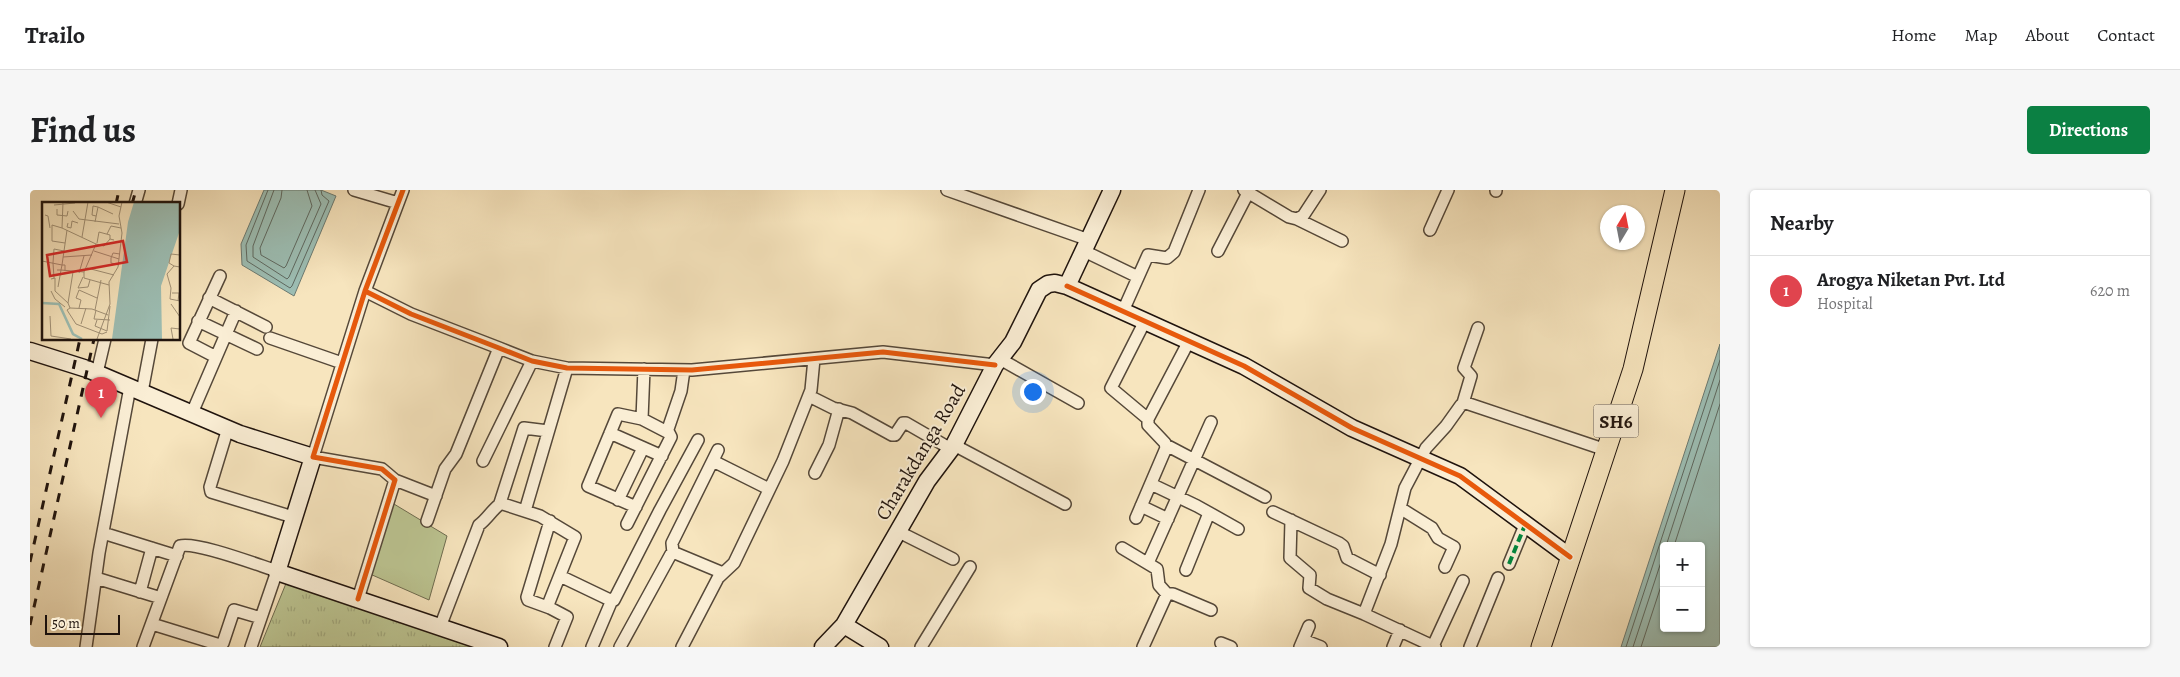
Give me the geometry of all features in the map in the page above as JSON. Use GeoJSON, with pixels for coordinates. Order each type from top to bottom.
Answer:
{"type":"FeatureCollection","features":[{"type":"Feature","properties":{"kind":"main road","name":"SH6"},"geometry":{"type":"LineString","coordinates":[[1541,647],[1633,369],[1675,190]]}},
{"type":"Feature","properties":{"kind":"street"},"geometry":{"type":"LineString","coordinates":[[354,190],[398,203]]}},
{"type":"Feature","properties":{"kind":"street"},"geometry":{"type":"LineString","coordinates":[[251,647],[314,457],[365,291],[403,190]]}},
{"type":"Feature","properties":{"kind":"street"},"geometry":{"type":"LineString","coordinates":[[946,190],[1087,245],[1138,277]]}},
{"type":"Feature","properties":{"kind":"street"},"geometry":{"type":"LineString","coordinates":[[1112,190],[1067,286],[1244,366],[1352,428],[1470,482],[1570,557]]}},
{"type":"Feature","properties":{"kind":"street"},"geometry":{"type":"LineString","coordinates":[[1123,311],[1148,255],[1165,258],[1171,256],[1199,190]]}},
{"type":"Feature","properties":{"kind":"street"},"geometry":{"type":"LineString","coordinates":[[1297,219],[1303,216],[1320,190]]}},
{"type":"Feature","properties":{"kind":"street"},"geometry":{"type":"LineString","coordinates":[[1430,230],[1448,190]]}},
{"type":"Feature","properties":{"kind":"street"},"geometry":{"type":"LineString","coordinates":[[1218,252],[1246,191],[1289,217],[1342,241]]}},
{"type":"Feature","properties":{"kind":"street"},"geometry":{"type":"LineString","coordinates":[[216,357],[189,343],[220,276]]}},
{"type":"Feature","properties":{"kind":"street","name":"Charakdanga Road"},"geometry":{"type":"LineString","coordinates":[[823,647],[844,625],[927,482],[953,447],[997,362],[1013,342],[1039,290],[1048,284],[1055,283],[1067,286]]}},
{"type":"Feature","properties":{"kind":"street"},"geometry":{"type":"LineString","coordinates":[[365,291],[411,314],[499,348],[532,360],[567,368],[684,370],[883,352],[997,362],[1078,403]]}},
{"type":"Feature","properties":{"kind":"street"},"geometry":{"type":"LineString","coordinates":[[210,298],[266,327]]}},
{"type":"Feature","properties":{"kind":"street"},"geometry":{"type":"LineString","coordinates":[[192,413],[236,311]]}},
{"type":"Feature","properties":{"kind":"street"},"geometry":{"type":"LineString","coordinates":[[198,321],[257,349]]}},
{"type":"Feature","properties":{"kind":"street"},"geometry":{"type":"LineString","coordinates":[[1144,321],[1111,388],[1148,419]]}},
{"type":"Feature","properties":{"kind":"street"},"geometry":{"type":"LineString","coordinates":[[1364,614],[1391,544],[1405,488],[1426,448],[1463,403],[1470,376],[1464,369],[1478,328]]}},
{"type":"Feature","properties":{"kind":"street"},"geometry":{"type":"LineString","coordinates":[[270,338],[342,363]]}},
{"type":"Feature","properties":{"kind":"street"},"geometry":{"type":"LineString","coordinates":[[97,373],[105,340]]}},
{"type":"Feature","properties":{"kind":"street"},"geometry":{"type":"LineString","coordinates":[[86,647],[103,533],[136,389],[152,340]]}},
{"type":"Feature","properties":{"kind":"street"},"geometry":{"type":"LineString","coordinates":[[1188,341],[1148,419],[1148,424],[1166,445],[1264,497]]}},
{"type":"Feature","properties":{"kind":"street"},"geometry":{"type":"LineString","coordinates":[[427,521],[445,468],[456,454],[499,348]]}},
{"type":"Feature","properties":{"kind":"street"},"geometry":{"type":"LineString","coordinates":[[30,351],[97,373],[228,428],[314,457],[382,469],[396,480],[436,496]]}},
{"type":"Feature","properties":{"kind":"street"},"geometry":{"type":"LineString","coordinates":[[682,647],[718,578],[734,563],[769,489],[812,388],[814,359]]}},
{"type":"Feature","properties":{"kind":"street"},"geometry":{"type":"LineString","coordinates":[[483,461],[532,360]]}},
{"type":"Feature","properties":{"kind":"street"},"geometry":{"type":"LineString","coordinates":[[524,511],[567,368]]}},
{"type":"Feature","properties":{"kind":"street"},"geometry":{"type":"LineString","coordinates":[[642,419],[644,370]]}},
{"type":"Feature","properties":{"kind":"street"},"geometry":{"type":"LineString","coordinates":[[667,432],[681,391],[684,370]]}},
{"type":"Feature","properties":{"kind":"street"},"geometry":{"type":"LineString","coordinates":[[809,396],[852,413],[892,435],[895,435],[903,423],[906,423],[1065,504]]}},
{"type":"Feature","properties":{"kind":"street"},"geometry":{"type":"LineString","coordinates":[[1463,403],[1606,450]]}},
{"type":"Feature","properties":{"kind":"street"},"geometry":{"type":"LineString","coordinates":[[816,474],[831,440],[839,409]]}},
{"type":"Feature","properties":{"kind":"street"},"geometry":{"type":"LineString","coordinates":[[627,524],[636,507],[662,456],[671,437],[667,432],[642,419],[620,413],[588,486],[636,507]]}},
{"type":"Feature","properties":{"kind":"street"},"geometry":{"type":"LineString","coordinates":[[1148,563],[1211,422]]}},
{"type":"Feature","properties":{"kind":"street"},"geometry":{"type":"LineString","coordinates":[[228,428],[210,487],[211,492],[293,517]]}},
{"type":"Feature","properties":{"kind":"street"},"geometry":{"type":"LineString","coordinates":[[440,627],[479,525],[500,504],[524,428],[548,431]]}},
{"type":"Feature","properties":{"kind":"street"},"geometry":{"type":"LineString","coordinates":[[610,433],[662,456]]}},
{"type":"Feature","properties":{"kind":"street"},"geometry":{"type":"LineString","coordinates":[[592,647],[612,600],[615,598],[698,440]]}},
{"type":"Feature","properties":{"kind":"street"},"geometry":{"type":"LineString","coordinates":[[1136,518],[1166,445]]}},
{"type":"Feature","properties":{"kind":"street"},"geometry":{"type":"LineString","coordinates":[[618,500],[643,448]]}},
{"type":"Feature","properties":{"kind":"street"},"geometry":{"type":"LineString","coordinates":[[673,553],[672,543],[716,455],[769,489]]}},
{"type":"Feature","properties":{"kind":"street"},"geometry":{"type":"LineString","coordinates":[[358,599],[396,480]]}},
{"type":"Feature","properties":{"kind":"street"},"geometry":{"type":"LineString","coordinates":[[1150,484],[1238,529]]}},
{"type":"Feature","properties":{"kind":"street"},"geometry":{"type":"LineString","coordinates":[[500,504],[550,521],[575,537],[549,602],[550,608]]}},
{"type":"Feature","properties":{"kind":"street"},"geometry":{"type":"LineString","coordinates":[[1141,506],[1168,519]]}},
{"type":"Feature","properties":{"kind":"street"},"geometry":{"type":"LineString","coordinates":[[1400,508],[1432,528],[1438,538],[1454,547],[1444,567]]}},
{"type":"Feature","properties":{"kind":"street"},"geometry":{"type":"LineString","coordinates":[[1274,512],[1340,542],[1347,558],[1380,575]]}},
{"type":"Feature","properties":{"kind":"street"},"geometry":{"type":"LineString","coordinates":[[1186,570],[1209,513]]}},
{"type":"Feature","properties":{"kind":"street"},"geometry":{"type":"LineString","coordinates":[[1291,520],[1289,556],[1293,563],[1310,575],[1309,588],[1326,599],[1364,614],[1434,647],[1463,581]]}},
{"type":"Feature","properties":{"kind":"street"},"geometry":{"type":"LineString","coordinates":[[550,521],[527,597],[528,600],[567,617],[555,647]]}},
{"type":"Feature","properties":{"kind":"street"},"geometry":{"type":"LineString","coordinates":[[1510,564],[1526,525]]}},
{"type":"Feature","properties":{"kind":"street"},"geometry":{"type":"LineString","coordinates":[[897,531],[953,559]]}},
{"type":"Feature","properties":{"kind":"street"},"geometry":{"type":"LineString","coordinates":[[103,533],[177,556]]}},
{"type":"Feature","properties":{"kind":"street"},"geometry":{"type":"LineString","coordinates":[[143,647],[180,546],[184,545],[204,548],[277,571],[499,647]]}},
{"type":"Feature","properties":{"kind":"street"},"geometry":{"type":"LineString","coordinates":[[140,592],[152,548]]}},
{"type":"Feature","properties":{"kind":"street"},"geometry":{"type":"LineString","coordinates":[[1122,548],[1157,569],[1159,585],[1167,594],[1173,594],[1211,610]]}},
{"type":"Feature","properties":{"kind":"street"},"geometry":{"type":"LineString","coordinates":[[673,553],[723,573]]}},
{"type":"Feature","properties":{"kind":"street"},"geometry":{"type":"LineString","coordinates":[[620,647],[669,556],[673,553]]}},
{"type":"Feature","properties":{"kind":"street"},"geometry":{"type":"LineString","coordinates":[[921,647],[970,567]]}},
{"type":"Feature","properties":{"kind":"street"},"geometry":{"type":"LineString","coordinates":[[560,576],[612,600]]}},
{"type":"Feature","properties":{"kind":"street"},"geometry":{"type":"LineString","coordinates":[[96,578],[161,598]]}},
{"type":"Feature","properties":{"kind":"street"},"geometry":{"type":"LineString","coordinates":[[1470,647],[1498,578]]}},
{"type":"Feature","properties":{"kind":"street"},"geometry":{"type":"LineString","coordinates":[[1143,647],[1167,594]]}},
{"type":"Feature","properties":{"kind":"street"},"geometry":{"type":"LineString","coordinates":[[152,624],[199,643],[222,644],[235,609],[261,618]]}},
{"type":"Feature","properties":{"kind":"street"},"geometry":{"type":"LineString","coordinates":[[844,625],[880,647]]}},
{"type":"Feature","properties":{"kind":"street"},"geometry":{"type":"LineString","coordinates":[[1309,626],[1302,643],[1322,647]]}},
{"type":"Feature","properties":{"kind":"street"},"geometry":{"type":"LineString","coordinates":[[1393,647],[1400,630]]}},
{"type":"Feature","properties":{"kind":"green space"},"geometry":{"type":"Polygon","coordinates":[[[389,501],[447,536],[429,600],[370,574],[389,501]]]}},
{"type":"Feature","properties":{"kind":"green space"},"geometry":{"type":"Polygon","coordinates":[[[287,581],[492,647],[260,647],[287,581]]]}},
{"type":"Feature","properties":{"kind":"water"},"geometry":{"type":"Polygon","coordinates":[[[264,190],[321,190],[336,196],[294,296],[242,265],[241,244],[264,190]]]}},
{"type":"Feature","properties":{"kind":"water"},"geometry":{"type":"Polygon","coordinates":[[[1720,344],[1720,647],[1621,647],[1720,344]]]}},
{"type":"Feature","properties":{"kind":"railway"},"geometry":{"type":"LineString","coordinates":[[116,202],[119,190]]}},
{"type":"Feature","properties":{"kind":"railway"},"geometry":{"type":"LineString","coordinates":[[133,202],[136,190]]}},
{"type":"Feature","properties":{"kind":"railway"},"geometry":{"type":"LineString","coordinates":[[30,562],[80,340]]}},
{"type":"Feature","properties":{"kind":"railway"},"geometry":{"type":"LineString","coordinates":[[30,625],[94,340]]}},
{"type":"Feature","properties":{"kind":"marked path"},"geometry":{"type":"LineString","coordinates":[[1509,564],[1525,525]]}},
{"type":"Feature","properties":{"kind":"cycle path"},"geometry":{"type":"LineString","coordinates":[[358,599],[395,480],[382,469],[313,457],[365,291],[403,190]]}},
{"type":"Feature","properties":{"kind":"cycle path"},"geometry":{"type":"LineString","coordinates":[[1067,286],[1244,366],[1352,428],[1460,476],[1570,557]]}},
{"type":"Feature","properties":{"kind":"cycle path"},"geometry":{"type":"LineString","coordinates":[[365,291],[411,314],[532,361],[567,368],[692,370],[883,352],[995,365]]}},
{"type":"Feature","properties":{"kind":"place","name":"Arogya Niketan Pvt. Ltd"},"geometry":{"type":"Point","coordinates":[101,418]}}]}
